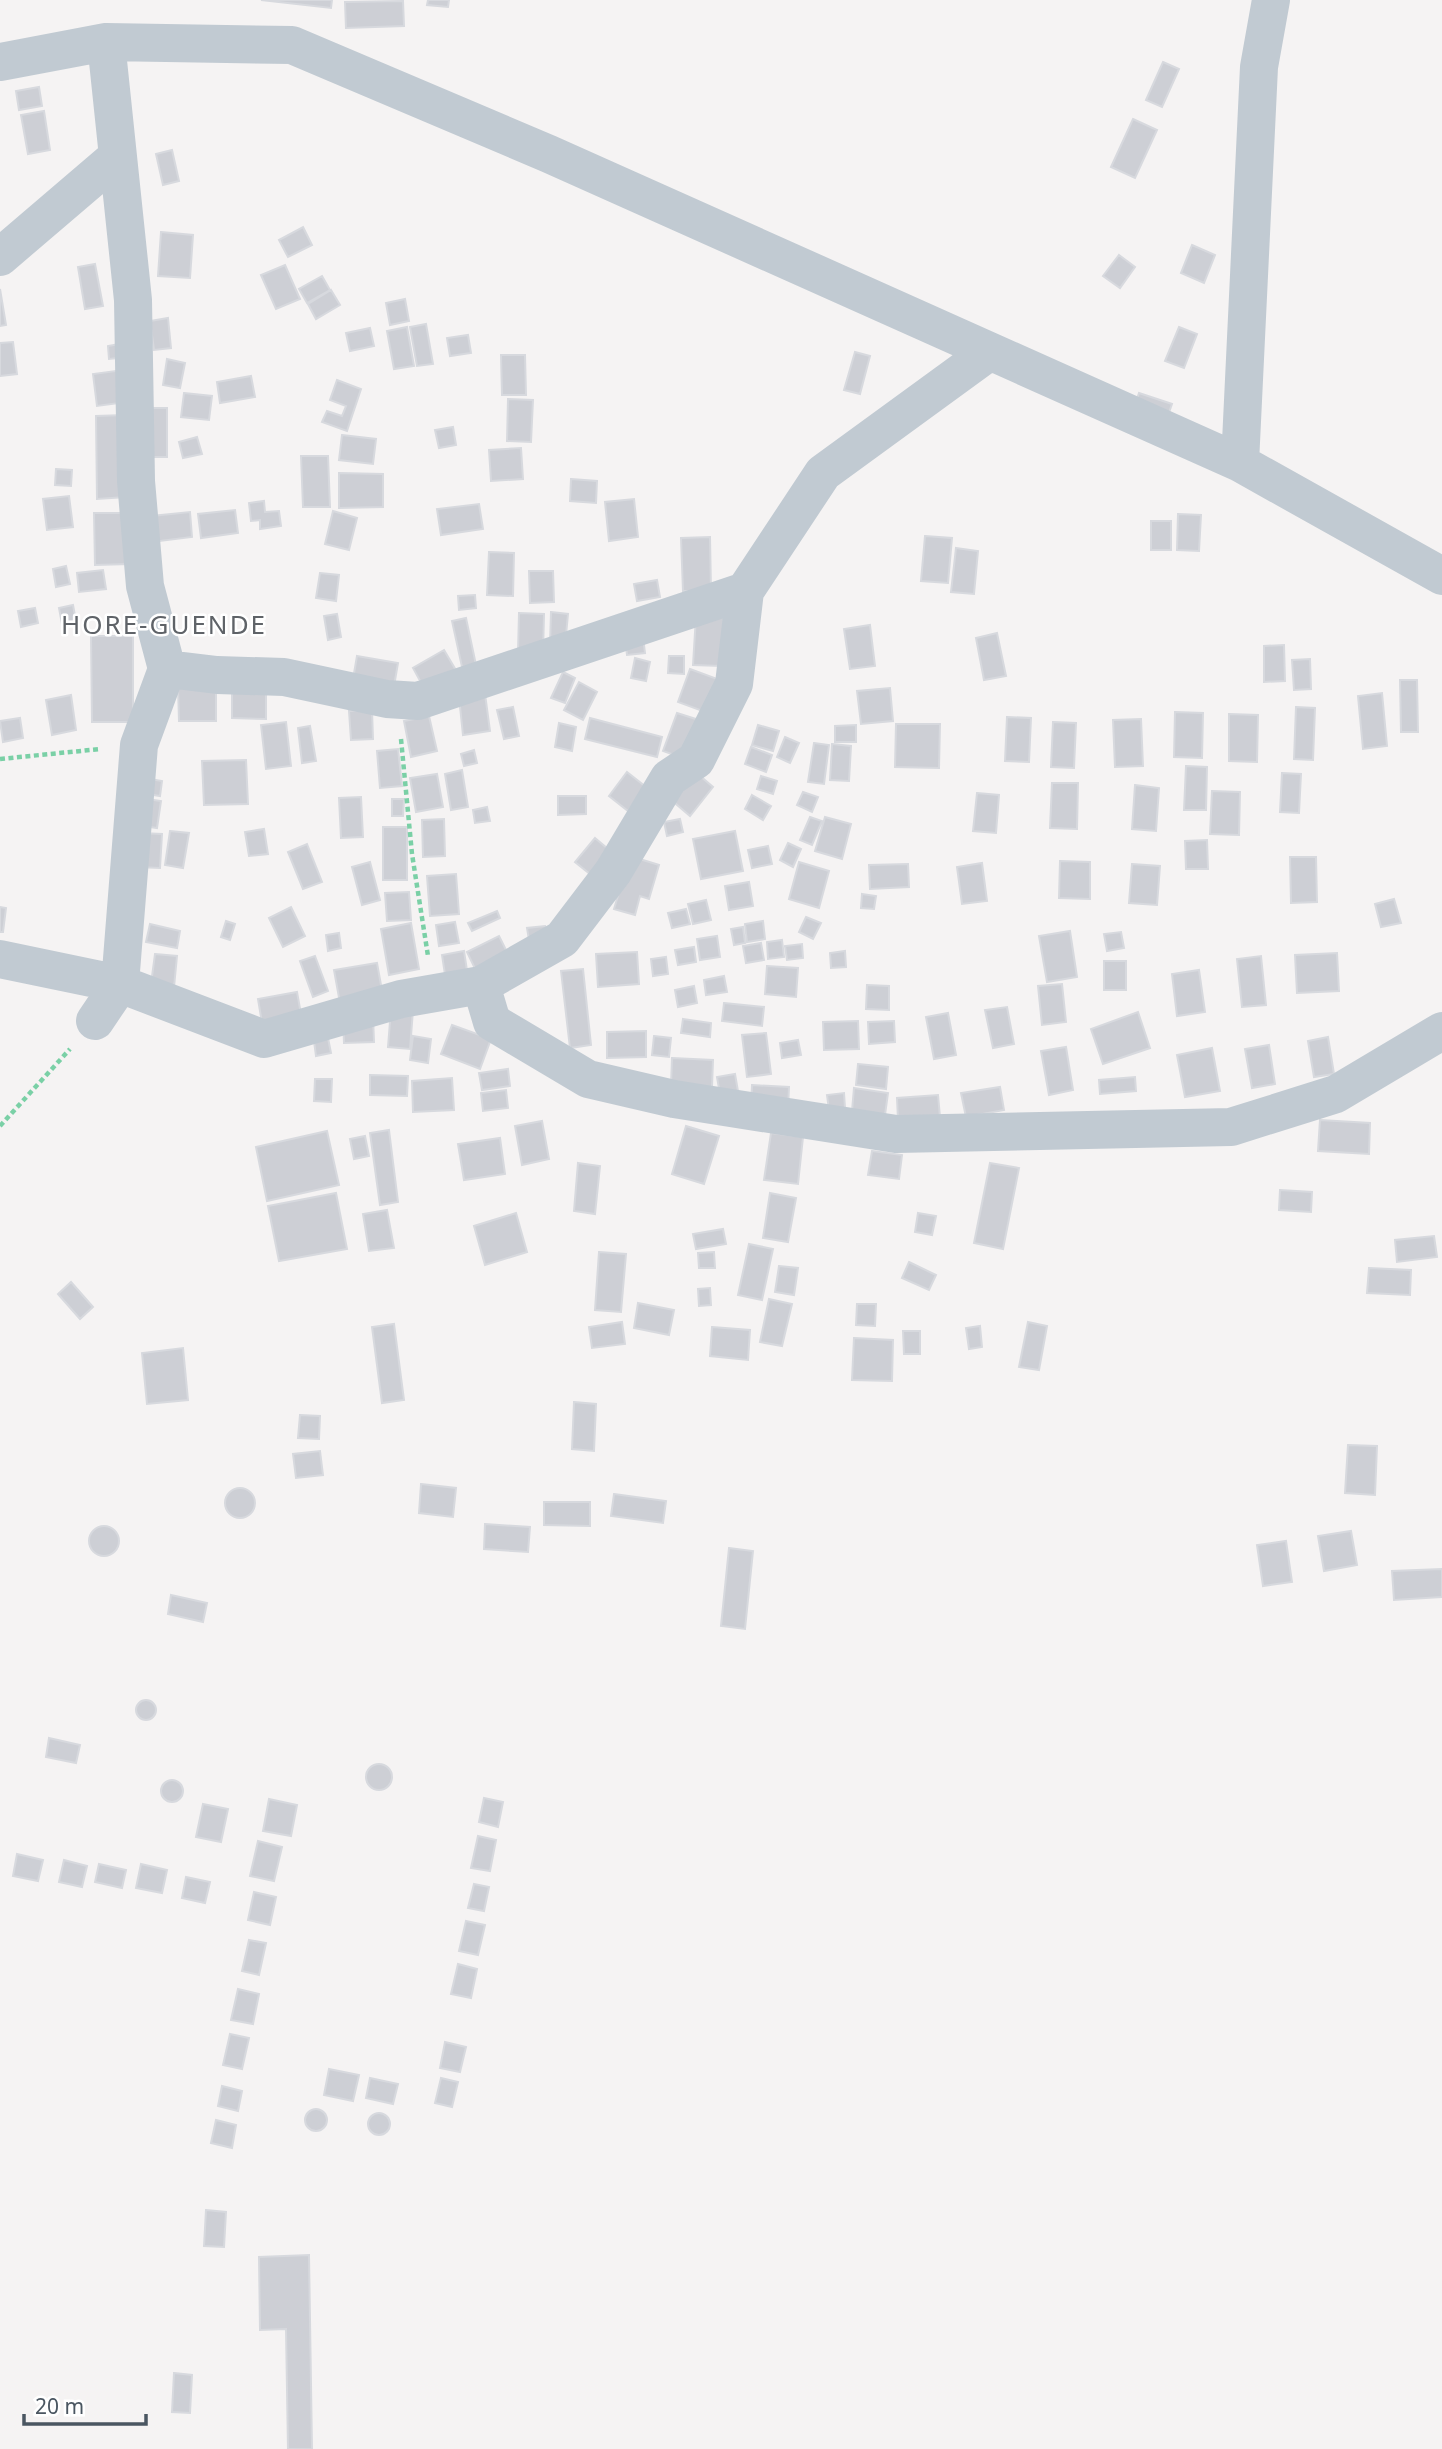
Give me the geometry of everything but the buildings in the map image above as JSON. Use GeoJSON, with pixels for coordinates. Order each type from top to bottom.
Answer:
{"type":"FeatureCollection","features":[{"type":"Feature","properties":{"kind":"street"},"geometry":{"type":"LineString","coordinates":[[1240,463],[1259,67],[1271,0]]}},
{"type":"Feature","properties":{"kind":"street"},"geometry":{"type":"LineString","coordinates":[[0,62],[106,42],[292,45],[549,155],[1240,463],[1442,576]]}},
{"type":"Feature","properties":{"kind":"street"},"geometry":{"type":"LineString","coordinates":[[95,1021],[120,985],[139,745],[167,669],[145,586],[136,481],[133,300],[106,42]]}},
{"type":"Feature","properties":{"kind":"street"},"geometry":{"type":"LineString","coordinates":[[0,257],[117,157]]}},
{"type":"Feature","properties":{"kind":"street"},"geometry":{"type":"LineString","coordinates":[[0,959],[120,985],[264,1039],[401,999],[481,985],[562,939],[613,872],[669,778],[696,760],[734,684],[745,591],[823,473],[989,352]]}},
{"type":"Feature","properties":{"kind":"street"},"geometry":{"type":"LineString","coordinates":[[167,669],[217,676],[284,677],[395,700],[418,701],[745,591]]}},
{"type":"Feature","properties":{"kind":"street"},"geometry":{"type":"LineString","coordinates":[[481,985],[492,1022],[587,1079],[674,1099],[896,1134],[1231,1127],[1336,1094],[1442,1031]]}},
{"type":"Feature","properties":{"kind":"path"},"geometry":{"type":"LineString","coordinates":[[395,700],[405,764],[412,855],[433,993]]}},
{"type":"Feature","properties":{"kind":"path"},"geometry":{"type":"LineString","coordinates":[[0,759],[139,745]]}},
{"type":"Feature","properties":{"kind":"path"},"geometry":{"type":"LineString","coordinates":[[0,1126],[95,1021]]}},
{"type":"Feature","properties":{"kind":"district","name":"HORE-GUENDE"},"geometry":{"type":"Point","coordinates":[164,624]}}]}
